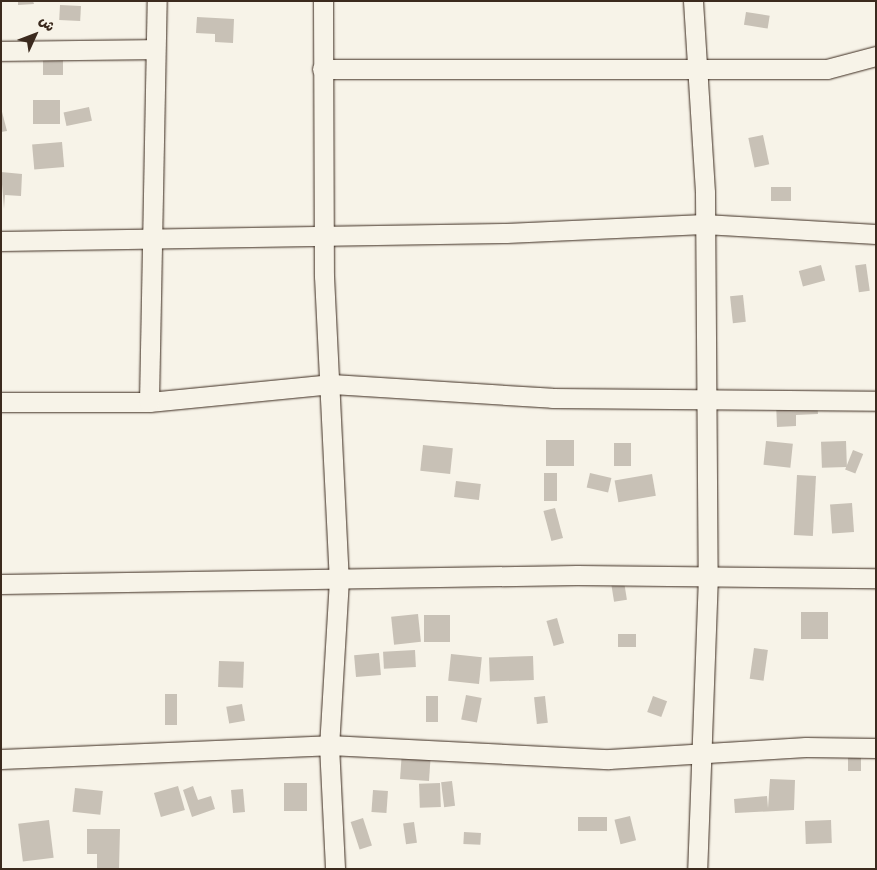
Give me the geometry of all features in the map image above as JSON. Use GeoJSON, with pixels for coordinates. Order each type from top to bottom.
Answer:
{"type":"FeatureCollection","features":[{"type":"Feature","properties":{"kind":"street"},"geometry":{"type":"LineString","coordinates":[[149,402],[154,49],[157,1]]}},
{"type":"Feature","properties":{"kind":"street"},"geometry":{"type":"LineString","coordinates":[[323,1],[324,237],[332,384],[339,579],[329,745],[335,869]]}},
{"type":"Feature","properties":{"kind":"street"},"geometry":{"type":"LineString","coordinates":[[693,1],[698,68],[704,224],[708,575],[704,753],[697,869]]}},
{"type":"Feature","properties":{"kind":"street"},"geometry":{"type":"LineString","coordinates":[[1,51],[154,49]]}},
{"type":"Feature","properties":{"kind":"street"},"geometry":{"type":"LineString","coordinates":[[322,69],[574,72],[698,68],[827,69],[876,56]]}},
{"type":"Feature","properties":{"kind":"street"},"geometry":{"type":"LineString","coordinates":[[1,241],[324,237],[704,224],[876,234]]}},
{"type":"Feature","properties":{"kind":"street"},"geometry":{"type":"LineString","coordinates":[[1,402],[149,402],[332,384],[552,398],[876,401]]}},
{"type":"Feature","properties":{"kind":"street"},"geometry":{"type":"LineString","coordinates":[[1,584],[708,575],[876,578]]}},
{"type":"Feature","properties":{"kind":"street"},"geometry":{"type":"LineString","coordinates":[[1,759],[329,745],[609,759],[704,753],[876,748]]}},
{"type":"Feature","properties":{"kind":"building"},"geometry":{"type":"Polygon","coordinates":[[[18,1],[33,1],[34,4],[18,5],[18,1]]]}},
{"type":"Feature","properties":{"kind":"building"},"geometry":{"type":"Polygon","coordinates":[[[60,5],[81,6],[80,21],[59,20],[60,5]]]}},
{"type":"Feature","properties":{"kind":"building"},"geometry":{"type":"Polygon","coordinates":[[[746,12],[770,16],[768,29],[744,25],[746,12]]]}},
{"type":"Feature","properties":{"kind":"building"},"geometry":{"type":"Polygon","coordinates":[[[197,17],[234,19],[233,43],[215,42],[215,34],[196,33],[197,17]]]}},
{"type":"Feature","properties":{"kind":"building"},"geometry":{"type":"Polygon","coordinates":[[[43,50],[63,50],[63,75],[43,75],[43,50]]]}},
{"type":"Feature","properties":{"kind":"building"},"geometry":{"type":"Polygon","coordinates":[[[33,100],[60,100],[60,124],[33,124],[33,100]]]}},
{"type":"Feature","properties":{"kind":"building"},"geometry":{"type":"Polygon","coordinates":[[[89,107],[92,121],[66,126],[64,112],[89,107]]]}},
{"type":"Feature","properties":{"kind":"building"},"geometry":{"type":"Polygon","coordinates":[[[1,108],[7,131],[1,132],[1,108]]]}},
{"type":"Feature","properties":{"kind":"building"},"geometry":{"type":"Polygon","coordinates":[[[763,135],[769,164],[755,167],[748,138],[763,135]]]}},
{"type":"Feature","properties":{"kind":"building"},"geometry":{"type":"Polygon","coordinates":[[[62,142],[64,167],[34,170],[32,145],[62,142]]]}},
{"type":"Feature","properties":{"kind":"building"},"geometry":{"type":"Polygon","coordinates":[[[1,172],[22,174],[21,196],[5,195],[4,209],[1,172]]]}},
{"type":"Feature","properties":{"kind":"building"},"geometry":{"type":"Polygon","coordinates":[[[771,187],[791,187],[791,201],[771,201],[771,187]]]}},
{"type":"Feature","properties":{"kind":"building"},"geometry":{"type":"Polygon","coordinates":[[[866,264],[870,291],[859,292],[855,266],[866,264]]]}},
{"type":"Feature","properties":{"kind":"building"},"geometry":{"type":"Polygon","coordinates":[[[821,265],[825,280],[803,286],[799,271],[821,265]]]}},
{"type":"Feature","properties":{"kind":"building"},"geometry":{"type":"Polygon","coordinates":[[[743,295],[746,322],[733,323],[730,296],[743,295]]]}},
{"type":"Feature","properties":{"kind":"building"},"geometry":{"type":"Polygon","coordinates":[[[817,401],[818,414],[796,415],[796,426],[777,427],[776,402],[817,401]]]}},
{"type":"Feature","properties":{"kind":"building"},"geometry":{"type":"Polygon","coordinates":[[[546,440],[574,440],[574,466],[546,466],[546,440]]]}},
{"type":"Feature","properties":{"kind":"building"},"geometry":{"type":"Polygon","coordinates":[[[766,441],[793,444],[790,468],[763,465],[766,441]]]}},
{"type":"Feature","properties":{"kind":"building"},"geometry":{"type":"Polygon","coordinates":[[[846,441],[847,467],[822,468],[821,442],[846,441]]]}},
{"type":"Feature","properties":{"kind":"building"},"geometry":{"type":"Polygon","coordinates":[[[614,443],[631,443],[631,466],[614,466],[614,443]]]}},
{"type":"Feature","properties":{"kind":"building"},"geometry":{"type":"Polygon","coordinates":[[[423,445],[453,448],[450,474],[420,471],[423,445]]]}},
{"type":"Feature","properties":{"kind":"building"},"geometry":{"type":"Polygon","coordinates":[[[853,450],[863,454],[855,474],[845,469],[853,450]]]}},
{"type":"Feature","properties":{"kind":"building"},"geometry":{"type":"Polygon","coordinates":[[[544,473],[557,473],[557,501],[544,501],[544,473]]]}},
{"type":"Feature","properties":{"kind":"building"},"geometry":{"type":"Polygon","coordinates":[[[590,473],[611,478],[608,493],[587,488],[590,473]]]}},
{"type":"Feature","properties":{"kind":"building"},"geometry":{"type":"Polygon","coordinates":[[[652,474],[656,496],[618,502],[615,481],[652,474]]]}},
{"type":"Feature","properties":{"kind":"building"},"geometry":{"type":"Polygon","coordinates":[[[797,475],[816,476],[813,536],[794,535],[797,475]]]}},
{"type":"Feature","properties":{"kind":"building"},"geometry":{"type":"Polygon","coordinates":[[[456,481],[481,484],[479,500],[454,497],[456,481]]]}},
{"type":"Feature","properties":{"kind":"building"},"geometry":{"type":"Polygon","coordinates":[[[852,503],[854,532],[832,533],[830,505],[852,503]]]}},
{"type":"Feature","properties":{"kind":"building"},"geometry":{"type":"Polygon","coordinates":[[[555,508],[563,538],[551,541],[543,511],[555,508]]]}},
{"type":"Feature","properties":{"kind":"building"},"geometry":{"type":"Polygon","coordinates":[[[623,575],[627,600],[614,602],[610,577],[623,575]]]}},
{"type":"Feature","properties":{"kind":"building"},"geometry":{"type":"Polygon","coordinates":[[[801,612],[828,612],[828,639],[801,639],[801,612]]]}},
{"type":"Feature","properties":{"kind":"building"},"geometry":{"type":"Polygon","coordinates":[[[418,614],[421,642],[394,645],[391,617],[418,614]]]}},
{"type":"Feature","properties":{"kind":"building"},"geometry":{"type":"Polygon","coordinates":[[[424,615],[450,615],[450,642],[424,642],[424,615]]]}},
{"type":"Feature","properties":{"kind":"building"},"geometry":{"type":"Polygon","coordinates":[[[557,618],[564,643],[554,646],[546,621],[557,618]]]}},
{"type":"Feature","properties":{"kind":"building"},"geometry":{"type":"Polygon","coordinates":[[[618,634],[636,634],[636,647],[618,647],[618,634]]]}},
{"type":"Feature","properties":{"kind":"building"},"geometry":{"type":"Polygon","coordinates":[[[754,648],[768,650],[764,681],[750,679],[754,648]]]}},
{"type":"Feature","properties":{"kind":"building"},"geometry":{"type":"Polygon","coordinates":[[[415,650],[416,667],[384,669],[383,652],[415,650]]]}},
{"type":"Feature","properties":{"kind":"building"},"geometry":{"type":"Polygon","coordinates":[[[379,653],[381,675],[356,677],[354,655],[379,653]]]}},
{"type":"Feature","properties":{"kind":"building"},"geometry":{"type":"Polygon","coordinates":[[[451,654],[482,657],[479,684],[448,681],[451,654]]]}},
{"type":"Feature","properties":{"kind":"building"},"geometry":{"type":"Polygon","coordinates":[[[533,656],[534,680],[490,682],[489,658],[533,656]]]}},
{"type":"Feature","properties":{"kind":"building"},"geometry":{"type":"Polygon","coordinates":[[[219,661],[244,662],[243,688],[218,687],[219,661]]]}},
{"type":"Feature","properties":{"kind":"building"},"geometry":{"type":"Polygon","coordinates":[[[165,694],[177,694],[177,725],[165,725],[165,694]]]}},
{"type":"Feature","properties":{"kind":"building"},"geometry":{"type":"Polygon","coordinates":[[[466,695],[482,698],[477,723],[461,720],[466,695]]]}},
{"type":"Feature","properties":{"kind":"building"},"geometry":{"type":"Polygon","coordinates":[[[426,696],[438,696],[438,722],[426,722],[426,696]]]}},
{"type":"Feature","properties":{"kind":"building"},"geometry":{"type":"Polygon","coordinates":[[[545,696],[548,723],[537,724],[534,697],[545,696]]]}},
{"type":"Feature","properties":{"kind":"building"},"geometry":{"type":"Polygon","coordinates":[[[653,696],[667,701],[661,717],[647,712],[653,696]]]}},
{"type":"Feature","properties":{"kind":"building"},"geometry":{"type":"Polygon","coordinates":[[[242,704],[245,721],[229,724],[226,707],[242,704]]]}},
{"type":"Feature","properties":{"kind":"building"},"geometry":{"type":"Polygon","coordinates":[[[848,750],[861,750],[861,771],[848,771],[848,750]]]}},
{"type":"Feature","properties":{"kind":"building"},"geometry":{"type":"Polygon","coordinates":[[[402,751],[431,753],[429,781],[400,779],[402,751]]]}},
{"type":"Feature","properties":{"kind":"building"},"geometry":{"type":"Polygon","coordinates":[[[770,779],[795,780],[794,810],[735,813],[734,799],[767,796],[768,808],[770,779]]]}},
{"type":"Feature","properties":{"kind":"building"},"geometry":{"type":"Polygon","coordinates":[[[452,781],[455,806],[444,807],[441,782],[452,781]]]}},
{"type":"Feature","properties":{"kind":"building"},"geometry":{"type":"Polygon","coordinates":[[[284,783],[307,783],[307,811],[284,811],[284,783]]]}},
{"type":"Feature","properties":{"kind":"building"},"geometry":{"type":"Polygon","coordinates":[[[440,783],[441,807],[420,808],[419,784],[440,783]]]}},
{"type":"Feature","properties":{"kind":"building"},"geometry":{"type":"Polygon","coordinates":[[[178,786],[185,810],[161,817],[154,793],[178,786]]]}},
{"type":"Feature","properties":{"kind":"building"},"geometry":{"type":"Polygon","coordinates":[[[193,786],[198,800],[211,796],[215,809],[192,817],[183,790],[193,786]]]}},
{"type":"Feature","properties":{"kind":"building"},"geometry":{"type":"Polygon","coordinates":[[[75,788],[103,791],[100,815],[72,812],[75,788]]]}},
{"type":"Feature","properties":{"kind":"building"},"geometry":{"type":"Polygon","coordinates":[[[243,789],[245,812],[233,813],[231,790],[243,789]]]}},
{"type":"Feature","properties":{"kind":"building"},"geometry":{"type":"Polygon","coordinates":[[[373,790],[388,791],[386,813],[371,812],[373,790]]]}},
{"type":"Feature","properties":{"kind":"building"},"geometry":{"type":"Polygon","coordinates":[[[630,816],[636,840],[621,844],[614,820],[630,816]]]}},
{"type":"Feature","properties":{"kind":"building"},"geometry":{"type":"Polygon","coordinates":[[[578,817],[607,817],[607,831],[578,831],[578,817]]]}},
{"type":"Feature","properties":{"kind":"building"},"geometry":{"type":"Polygon","coordinates":[[[363,818],[372,846],[360,850],[351,822],[363,818]]]}},
{"type":"Feature","properties":{"kind":"building"},"geometry":{"type":"Polygon","coordinates":[[[49,820],[54,858],[23,861],[18,824],[49,820]]]}},
{"type":"Feature","properties":{"kind":"building"},"geometry":{"type":"Polygon","coordinates":[[[831,820],[832,843],[806,844],[805,821],[831,820]]]}},
{"type":"Feature","properties":{"kind":"building"},"geometry":{"type":"Polygon","coordinates":[[[414,822],[417,843],[406,844],[403,824],[414,822]]]}},
{"type":"Feature","properties":{"kind":"building"},"geometry":{"type":"Polygon","coordinates":[[[87,829],[120,829],[119,869],[97,868],[97,854],[87,854],[87,829]]]}},
{"type":"Feature","properties":{"kind":"building"},"geometry":{"type":"Polygon","coordinates":[[[464,832],[481,833],[480,845],[463,844],[464,832]]]}}]}
